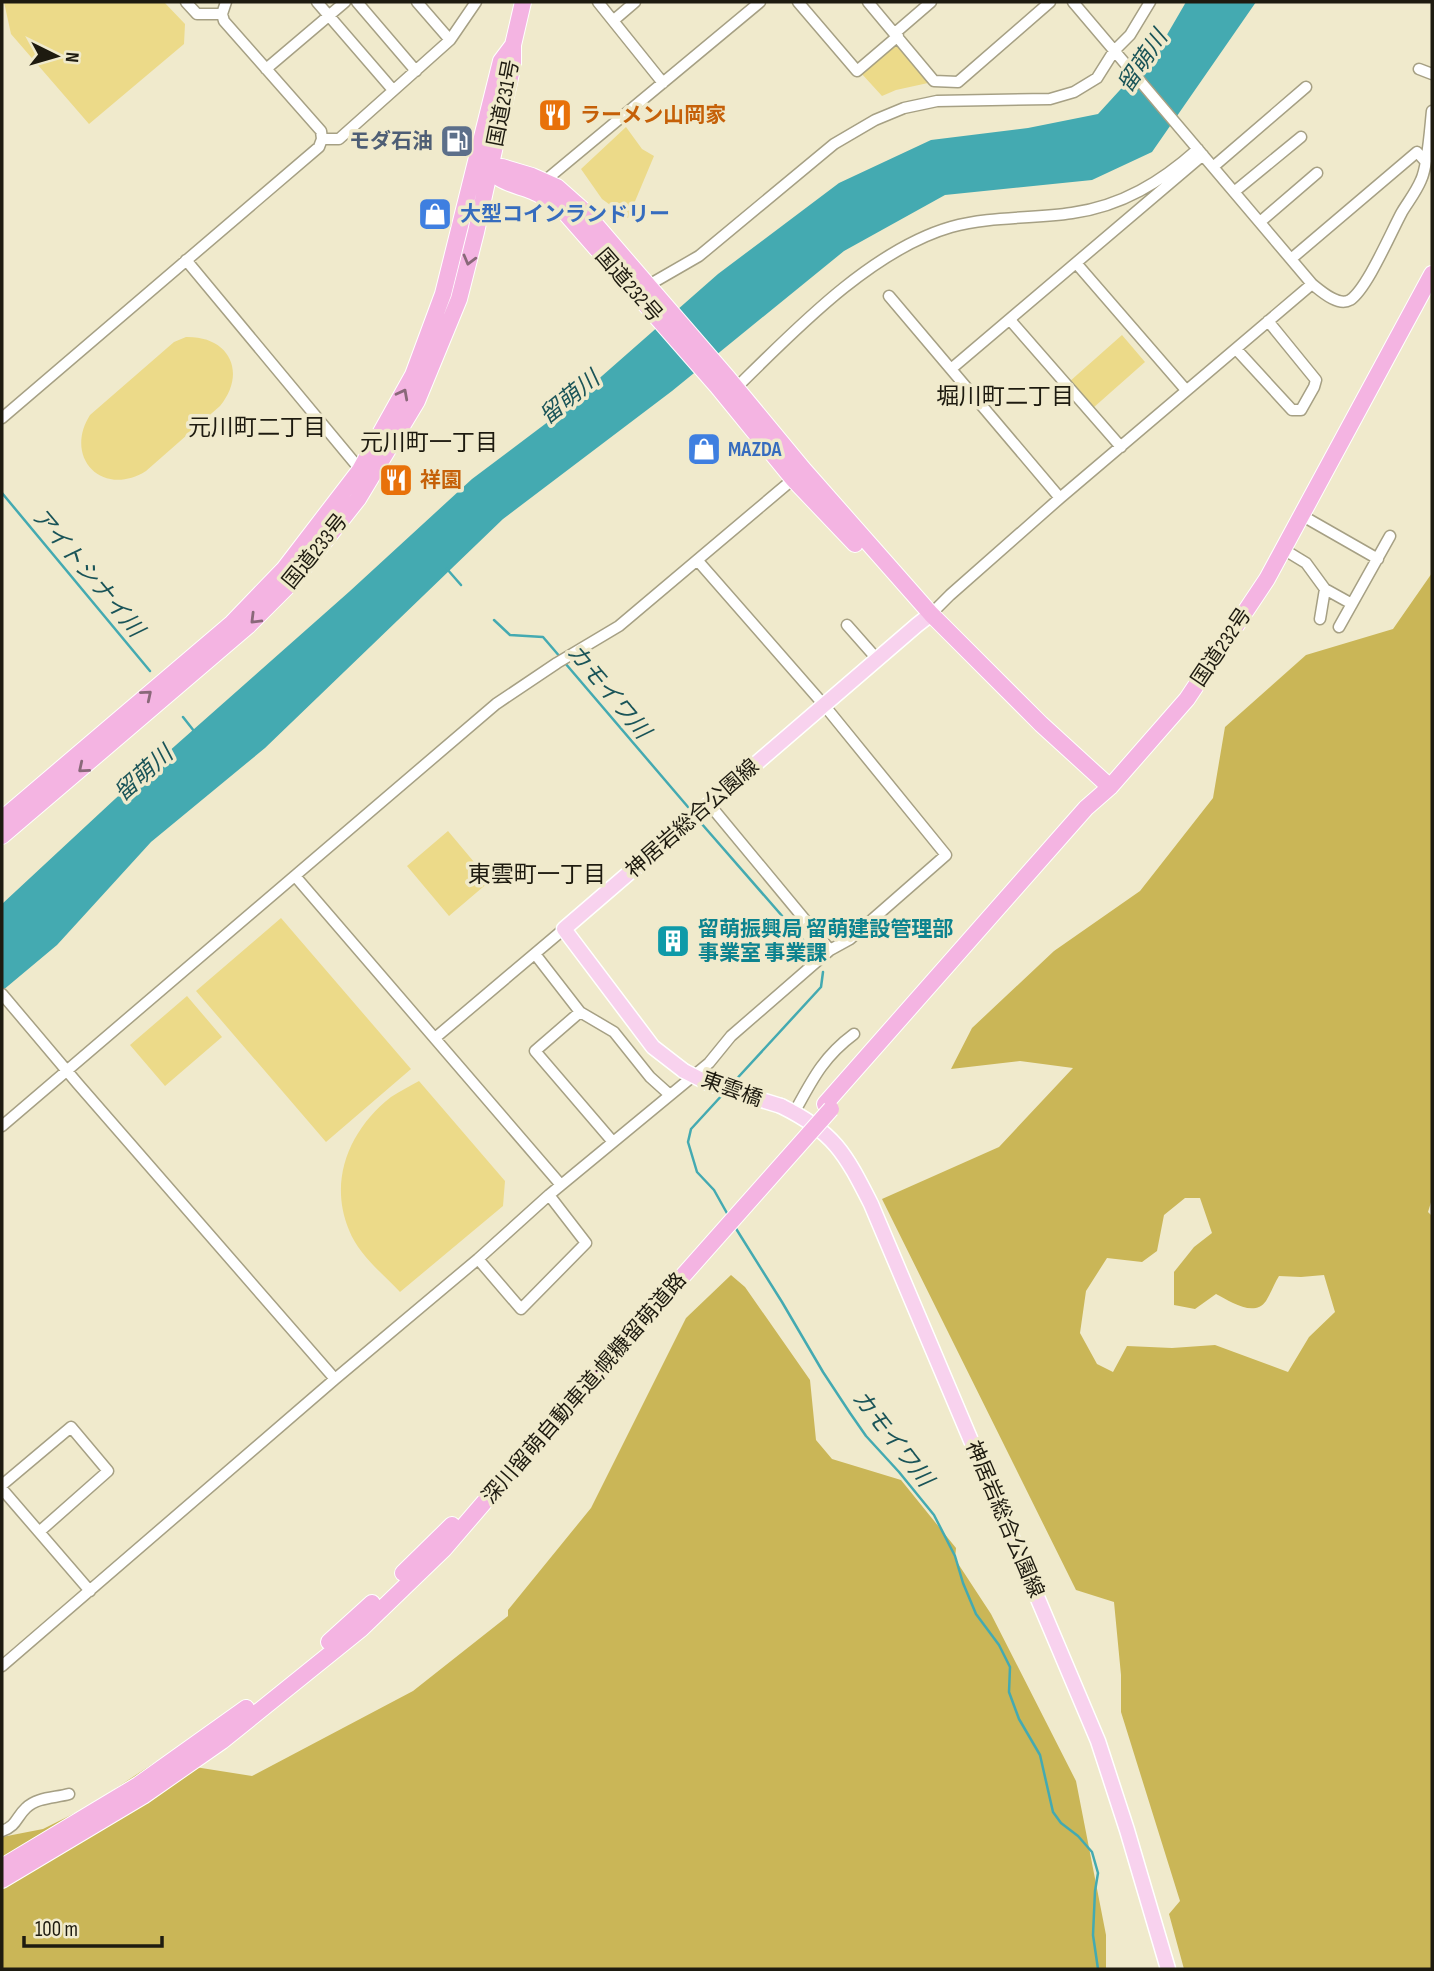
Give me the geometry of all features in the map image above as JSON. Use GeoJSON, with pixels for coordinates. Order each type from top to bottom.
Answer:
{"type":"FeatureCollection","features":[{"type":"Feature","properties":{"kind":"highway","name":"国道231号"},"geometry":{"type":"LineString","coordinates":[[482,167],[513,64],[513,45],[523,2]]}},
{"type":"Feature","properties":{"kind":"highway"},"geometry":{"type":"LineString","coordinates":[[479,186],[491,186],[509,176],[489,139]]}},
{"type":"Feature","properties":{"kind":"highway","name":"国道232号"},"geometry":{"type":"LineString","coordinates":[[482,167],[539,186],[557,187],[583,210],[650,297],[727,384],[798,475],[911,602],[931,614],[979,664],[1111,787],[1187,699],[1267,579],[1432,274]]}},
{"type":"Feature","properties":{"kind":"highway","name":"国道233号"},"geometry":{"type":"LineString","coordinates":[[2,819],[232,623],[284,569],[365,475],[417,401],[459,299],[482,167]]}},
{"type":"Feature","properties":{"kind":"highway","name":"国道233号"},"geometry":{"type":"LineString","coordinates":[[2,836],[248,626],[294,580],[358,499],[365,475]]}},
{"type":"Feature","properties":{"kind":"highway","name":"深川留萌自動車道;幌糠留萌道路"},"geometry":{"type":"LineString","coordinates":[[2,1880],[144,1796],[222,1741],[361,1629],[444,1549],[554,1417],[1111,787]]}},
{"type":"Feature","properties":{"kind":"highway","name":"深川留萌自動車道;幌糠留萌道路"},"geometry":{"type":"LineString","coordinates":[[2,1867],[138,1785],[289,1675],[363,1612],[446,1531],[554,1417]]}},
{"type":"Feature","properties":{"kind":"main road","name":"神居岩総合公園線"},"geometry":{"type":"LineString","coordinates":[[565,929],[931,614]]}},
{"type":"Feature","properties":{"kind":"main road","name":"東雲橋"},"geometry":{"type":"LineString","coordinates":[[565,929],[653,1047],[684,1071],[710,1084],[781,1107]]}},
{"type":"Feature","properties":{"kind":"main road","name":"神居岩総合公園線"},"geometry":{"type":"LineString","coordinates":[[781,1107],[822,1130],[836,1145],[849,1161],[871,1204],[1098,1741],[1168,1969]]}},
{"type":"Feature","properties":{"kind":"street"},"geometry":{"type":"LineString","coordinates":[[186,2],[197,14],[222,14]]}},
{"type":"Feature","properties":{"kind":"street"},"geometry":{"type":"LineString","coordinates":[[2,418],[319,147],[321,131],[224,21],[222,14],[226,2]]}},
{"type":"Feature","properties":{"kind":"street"},"geometry":{"type":"LineString","coordinates":[[317,2],[393,90]]}},
{"type":"Feature","properties":{"kind":"street"},"geometry":{"type":"LineString","coordinates":[[266,69],[345,2]]}},
{"type":"Feature","properties":{"kind":"street"},"geometry":{"type":"LineString","coordinates":[[357,2],[416,71]]}},
{"type":"Feature","properties":{"kind":"street"},"geometry":{"type":"LineString","coordinates":[[417,2],[450,40]]}},
{"type":"Feature","properties":{"kind":"street"},"geometry":{"type":"LineString","coordinates":[[322,139],[339,139],[416,71],[450,40],[476,2]]}},
{"type":"Feature","properties":{"kind":"street"},"geometry":{"type":"LineString","coordinates":[[598,2],[663,83]]}},
{"type":"Feature","properties":{"kind":"street"},"geometry":{"type":"LineString","coordinates":[[614,20],[635,2]]}},
{"type":"Feature","properties":{"kind":"street"},"geometry":{"type":"LineString","coordinates":[[739,2],[748,12]]}},
{"type":"Feature","properties":{"kind":"street"},"geometry":{"type":"LineString","coordinates":[[539,186],[761,2]]}},
{"type":"Feature","properties":{"kind":"street"},"geometry":{"type":"LineString","coordinates":[[798,2],[857,71],[932,2]]}},
{"type":"Feature","properties":{"kind":"street"},"geometry":{"type":"LineString","coordinates":[[868,2],[934,81],[958,82],[1050,2]]}},
{"type":"Feature","properties":{"kind":"street"},"geometry":{"type":"LineString","coordinates":[[1073,2],[1312,284],[1328,296],[1343,302],[1355,294],[1372,270],[1403,209],[1421,181],[1432,111]]}},
{"type":"Feature","properties":{"kind":"street"},"geometry":{"type":"LineString","coordinates":[[650,297],[834,144],[875,120],[904,108],[937,101],[1050,99],[1074,92],[1097,78],[1130,35],[1150,2]]}},
{"type":"Feature","properties":{"kind":"street"},"geometry":{"type":"LineString","coordinates":[[1419,69],[1432,74]]}},
{"type":"Feature","properties":{"kind":"street"},"geometry":{"type":"LineString","coordinates":[[1213,167],[1306,87]]}},
{"type":"Feature","properties":{"kind":"street"},"geometry":{"type":"LineString","coordinates":[[1234,192],[1301,137]]}},
{"type":"Feature","properties":{"kind":"street"},"geometry":{"type":"LineString","coordinates":[[951,369],[1076,263],[1199,150]]}},
{"type":"Feature","properties":{"kind":"street"},"geometry":{"type":"LineString","coordinates":[[727,384],[867,271],[912,242],[952,227],[1092,210],[1130,197],[1162,178],[1199,150]]}},
{"type":"Feature","properties":{"kind":"street"},"geometry":{"type":"LineString","coordinates":[[1291,259],[1417,152],[1425,161]]}},
{"type":"Feature","properties":{"kind":"street"},"geometry":{"type":"LineString","coordinates":[[1260,222],[1317,173]]}},
{"type":"Feature","properties":{"kind":"street"},"geometry":{"type":"LineString","coordinates":[[186,260],[365,475]]}},
{"type":"Feature","properties":{"kind":"street"},"geometry":{"type":"LineString","coordinates":[[1076,263],[1186,390]]}},
{"type":"Feature","properties":{"kind":"street"},"geometry":{"type":"LineString","coordinates":[[931,614],[1060,498],[1312,284]]}},
{"type":"Feature","properties":{"kind":"street"},"geometry":{"type":"LineString","coordinates":[[890,296],[1060,498]]}},
{"type":"Feature","properties":{"kind":"street"},"geometry":{"type":"LineString","coordinates":[[1010,320],[1121,447]]}},
{"type":"Feature","properties":{"kind":"street"},"geometry":{"type":"LineString","coordinates":[[1236,349],[1292,410],[1301,410],[1316,380],[1268,321]]}},
{"type":"Feature","properties":{"kind":"street"},"geometry":{"type":"LineString","coordinates":[[2,1126],[496,704],[619,625],[798,475]]}},
{"type":"Feature","properties":{"kind":"street"},"geometry":{"type":"LineString","coordinates":[[1301,515],[1378,559]]}},
{"type":"Feature","properties":{"kind":"street"},"geometry":{"type":"LineString","coordinates":[[1339,627],[1390,536]]}},
{"type":"Feature","properties":{"kind":"street"},"geometry":{"type":"LineString","coordinates":[[1283,549],[1306,563],[1325,589],[1352,604]]}},
{"type":"Feature","properties":{"kind":"street"},"geometry":{"type":"LineString","coordinates":[[2,1666],[478,1259],[549,1195],[709,1063],[731,1036],[830,950],[850,939],[946,855],[824,705],[698,561]]}},
{"type":"Feature","properties":{"kind":"street"},"geometry":{"type":"LineString","coordinates":[[1320,619],[1325,589]]}},
{"type":"Feature","properties":{"kind":"street"},"geometry":{"type":"LineString","coordinates":[[847,625],[877,659]]}},
{"type":"Feature","properties":{"kind":"street"},"geometry":{"type":"LineString","coordinates":[[709,804],[830,950]]}},
{"type":"Feature","properties":{"kind":"street"},"geometry":{"type":"LineString","coordinates":[[295,876],[561,1185]]}},
{"type":"Feature","properties":{"kind":"street"},"geometry":{"type":"LineString","coordinates":[[435,1038],[565,929]]}},
{"type":"Feature","properties":{"kind":"street"},"geometry":{"type":"LineString","coordinates":[[534,954],[580,1012],[614,1032],[650,1077],[670,1095]]}},
{"type":"Feature","properties":{"kind":"street"},"geometry":{"type":"LineString","coordinates":[[2,994],[335,1379]]}},
{"type":"Feature","properties":{"kind":"street"},"geometry":{"type":"LineString","coordinates":[[580,1012],[535,1051],[613,1142]]}},
{"type":"Feature","properties":{"kind":"street"},"geometry":{"type":"LineString","coordinates":[[794,1113],[815,1073],[837,1046],[854,1034]]}},
{"type":"Feature","properties":{"kind":"street"},"geometry":{"type":"LineString","coordinates":[[478,1259],[521,1308],[586,1242],[549,1195]]}},
{"type":"Feature","properties":{"kind":"street"},"geometry":{"type":"LineString","coordinates":[[39,1532],[108,1471],[71,1427],[2,1487],[39,1532],[90,1591]]}},
{"type":"Feature","properties":{"kind":"street"},"geometry":{"type":"LineString","coordinates":[[2,1831],[9,1829],[19,1819],[26,1807],[49,1797],[69,1794]]}},
{"type":"Feature","properties":{"kind":"shaded area"},"geometry":{"type":"Polygon","coordinates":[[[4,2],[164,2],[185,24],[184,44],[89,124],[11,34],[4,2]]]}},
{"type":"Feature","properties":{"kind":"shaded area"},"geometry":{"type":"Polygon","coordinates":[[[896,44],[928,83],[882,96],[861,73],[896,44]]]}},
{"type":"Feature","properties":{"kind":"shaded area"},"geometry":{"type":"Polygon","coordinates":[[[626,127],[642,149],[654,156],[628,218],[602,199],[581,169],[626,127]]]}},
{"type":"Feature","properties":{"kind":"shaded area"},"geometry":{"type":"Polygon","coordinates":[[[1122,335],[1145,362],[1093,408],[1069,382],[1122,335]]]}},
{"type":"Feature","properties":{"kind":"shaded area"},"geometry":{"type":"Polygon","coordinates":[[[186,337],[201,338],[214,343],[230,359],[233,369],[228,394],[220,406],[146,471],[130,478],[115,480],[102,476],[92,469],[85,459],[81,446],[83,431],[90,415],[174,342],[186,337]]]}},
{"type":"Feature","properties":{"kind":"shaded area"},"geometry":{"type":"Polygon","coordinates":[[[1432,573],[1432,1199],[1428,1212],[1432,1216],[1432,1969],[1184,1969],[1169,1914],[1180,1901],[1121,1712],[1121,1675],[1114,1602],[1076,1590],[882,1199],[999,1147],[1073,1068],[1020,1061],[951,1069],[972,1028],[1054,951],[1140,891],[1213,798],[1225,727],[1306,655],[1393,629],[1432,573]],[[1185,1198],[1164,1215],[1157,1251],[1142,1262],[1107,1258],[1086,1291],[1080,1333],[1097,1364],[1113,1372],[1127,1346],[1172,1348],[1215,1345],[1288,1372],[1309,1337],[1335,1312],[1324,1275],[1279,1276],[1266,1301],[1255,1308],[1235,1304],[1216,1294],[1195,1309],[1174,1305],[1174,1272],[1194,1247],[1212,1233],[1200,1198],[1185,1198]]]}},
{"type":"Feature","properties":{"kind":"shaded area"},"geometry":{"type":"Polygon","coordinates":[[[448,831],[490,881],[449,916],[407,866],[448,831]]]}},
{"type":"Feature","properties":{"kind":"shaded area"},"geometry":{"type":"Polygon","coordinates":[[[281,918],[411,1069],[326,1142],[196,991],[281,918]]]}},
{"type":"Feature","properties":{"kind":"shaded area"},"geometry":{"type":"Polygon","coordinates":[[[187,996],[222,1037],[165,1086],[130,1045],[187,996]]]}},
{"type":"Feature","properties":{"kind":"shaded area"},"geometry":{"type":"Polygon","coordinates":[[[419,1081],[505,1181],[503,1206],[400,1292],[371,1263],[353,1239],[343,1211],[342,1174],[354,1140],[364,1124],[391,1097],[419,1081]]]}},
{"type":"Feature","properties":{"kind":"shaded area"},"geometry":{"type":"Polygon","coordinates":[[[731,1275],[745,1287],[810,1380],[816,1440],[832,1459],[901,1480],[956,1548],[955,1559],[991,1614],[1076,1781],[1106,1935],[1106,1969],[2,1969],[2,1837],[43,1829],[89,1806],[157,1761],[252,1776],[413,1691],[508,1616],[508,1610],[591,1508],[686,1318],[731,1275]]]}},
{"type":"Feature","properties":{"kind":"water"},"geometry":{"type":"Polygon","coordinates":[[[1186,2],[1256,2],[1152,152],[1092,180],[945,195],[844,251],[672,391],[503,519],[265,748],[151,842],[57,945],[2,991],[2,904],[472,479],[561,412],[718,274],[839,183],[931,140],[1028,128],[1098,114],[1161,45],[1186,2]]]}},
{"type":"Feature","properties":{"kind":"waterway","name":"アイトシナイ川"},"geometry":{"type":"LineString","coordinates":[[2,493],[150,671]]}},
{"type":"Feature","properties":{"kind":"waterway","name":"カモイワ川"},"geometry":{"type":"LineString","coordinates":[[447,569],[461,585]]}},
{"type":"Feature","properties":{"kind":"waterway","name":"カモイワ川"},"geometry":{"type":"LineString","coordinates":[[494,620],[510,635],[543,637],[561,658]]}},
{"type":"Feature","properties":{"kind":"waterway","name":"カモイワ川"},"geometry":{"type":"LineString","coordinates":[[565,663],[688,807]]}},
{"type":"Feature","properties":{"kind":"waterway","name":"アイトシナイ川"},"geometry":{"type":"LineString","coordinates":[[183,717],[194,731]]}},
{"type":"Feature","properties":{"kind":"waterway","name":"カモイワ川"},"geometry":{"type":"LineString","coordinates":[[701,823],[810,948]]}},
{"type":"Feature","properties":{"kind":"waterway","name":"カモイワ川"},"geometry":{"type":"LineString","coordinates":[[731,1085],[821,987],[823,972]]}},
{"type":"Feature","properties":{"kind":"waterway","name":"カモイワ川"},"geometry":{"type":"LineString","coordinates":[[724,1093],[691,1129],[688,1142],[697,1172],[714,1190],[728,1215]]}},
{"type":"Feature","properties":{"kind":"waterway","name":"カモイワ川"},"geometry":{"type":"LineString","coordinates":[[735,1227],[850,1413],[866,1436],[934,1515],[955,1556],[976,1614],[999,1645],[1010,1667],[1009,1692],[1019,1719],[1040,1755],[1053,1812],[1092,1852],[1098,1873],[1093,1935],[1098,1969]]}},
{"type":"Feature","properties":{"kind":"place","name":"ラーメン山岡家"},"geometry":{"type":"Point","coordinates":[555,115]}},
{"type":"Feature","properties":{"kind":"place","name":"モダ石油"},"geometry":{"type":"Point","coordinates":[457,141]}},
{"type":"Feature","properties":{"kind":"place","name":"大型コインランドリー"},"geometry":{"type":"Point","coordinates":[435,214]}},
{"type":"Feature","properties":{"kind":"place","name":"MAZDA"},"geometry":{"type":"Point","coordinates":[704,449]}},
{"type":"Feature","properties":{"kind":"place","name":"祥園"},"geometry":{"type":"Point","coordinates":[396,480]}},
{"type":"Feature","properties":{"kind":"place","name":"留萌振興局 留萌建設管理部 事業室 事業課"},"geometry":{"type":"Point","coordinates":[673,941]}},
{"type":"Feature","properties":{"kind":"district","name":"堀川町二丁目"},"geometry":{"type":"Point","coordinates":[1005,396]}},
{"type":"Feature","properties":{"kind":"district","name":"元川町二丁目"},"geometry":{"type":"Point","coordinates":[257,427]}},
{"type":"Feature","properties":{"kind":"district","name":"元川町一丁目"},"geometry":{"type":"Point","coordinates":[429,442]}},
{"type":"Feature","properties":{"kind":"district","name":"東雲町一丁目"},"geometry":{"type":"Point","coordinates":[537,874]}},
{"type":"Feature","properties":{"kind":"water label","name":"留萌川"},"geometry":{"type":"Point","coordinates":[1142,61]}},
{"type":"Feature","properties":{"kind":"water label","name":"留萌川"},"geometry":{"type":"Point","coordinates":[569,397]}},
{"type":"Feature","properties":{"kind":"water label","name":"留萌川"},"geometry":{"type":"Point","coordinates":[143,773]}}]}
